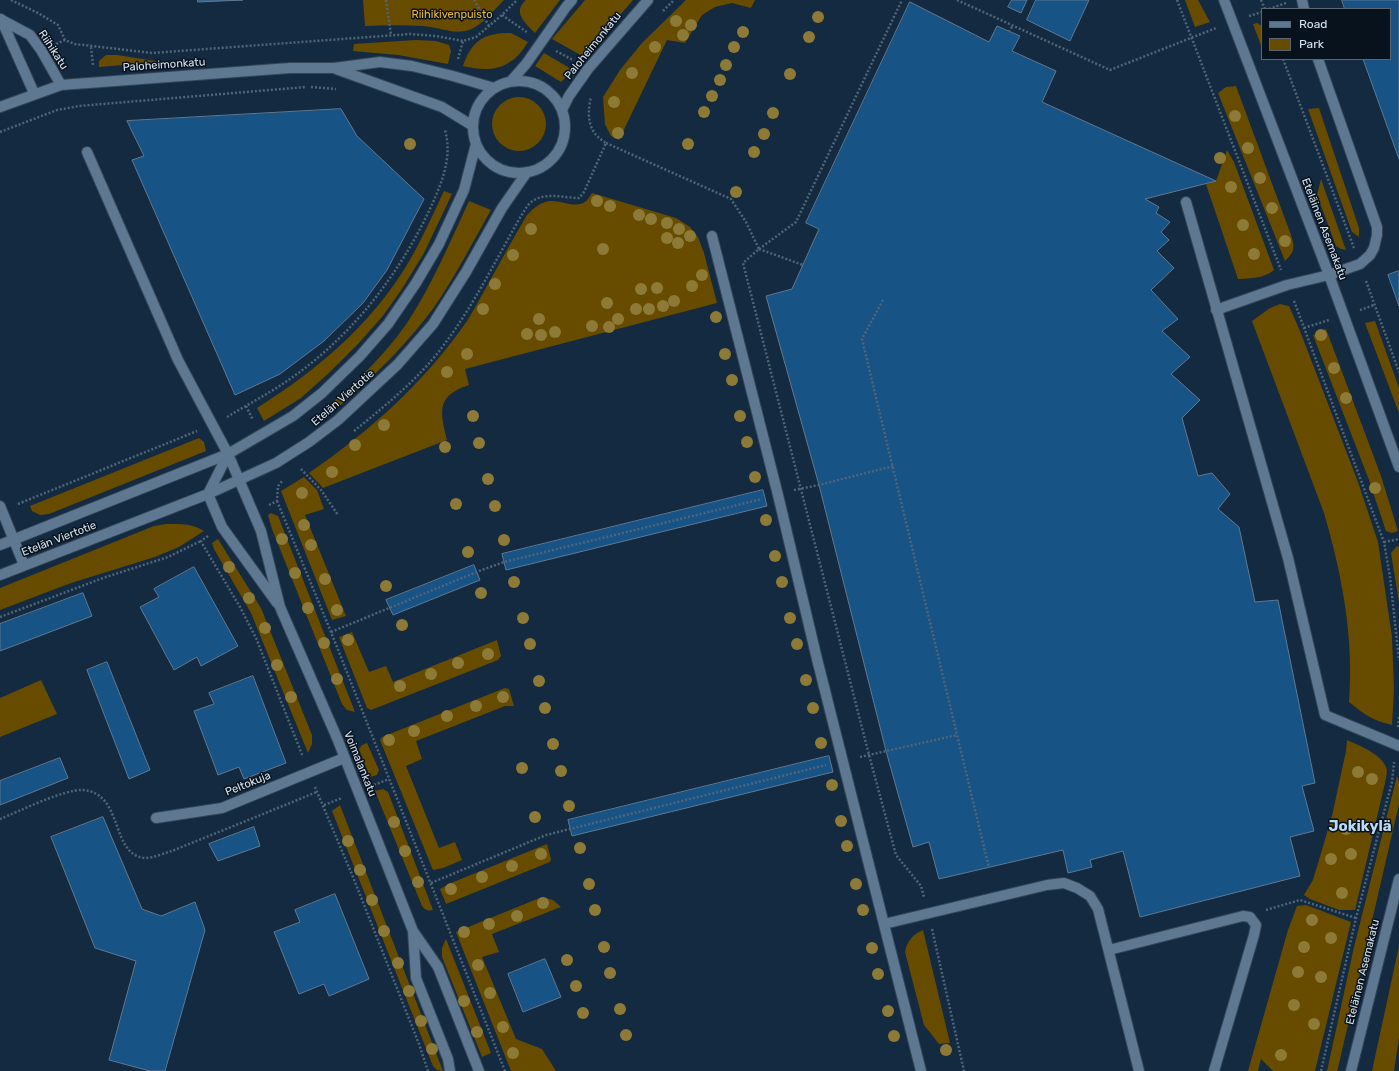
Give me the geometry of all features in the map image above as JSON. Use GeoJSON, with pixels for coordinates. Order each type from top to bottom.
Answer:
{"type":"FeatureCollection","features":[{"type":"Feature","properties":{"kind":"street"},"geometry":{"type":"LineString","coordinates":[[511,82],[526,64],[572,0]]}},
{"type":"Feature","properties":{"kind":"street","name":"Paloheimonkatu"},"geometry":{"type":"LineString","coordinates":[[562,110],[568,96],[588,69],[648,0]]}},
{"type":"Feature","properties":{"kind":"street","name":"Eteläinen Asemakatu"},"geometry":{"type":"LineString","coordinates":[[1224,0],[1329,275],[1399,467]]}},
{"type":"Feature","properties":{"kind":"street","name":"Riihikatu"},"geometry":{"type":"LineString","coordinates":[[0,19],[30,35],[41,50],[61,85]]}},
{"type":"Feature","properties":{"kind":"street","name":"Riihikatu"},"geometry":{"type":"LineString","coordinates":[[0,19],[34,94]]}},
{"type":"Feature","properties":{"kind":"street"},"geometry":{"type":"LineString","coordinates":[[1216,310],[1287,285],[1329,275],[1360,264],[1370,255],[1374,248],[1377,235],[1377,226],[1318,60]]}},
{"type":"Feature","properties":{"kind":"street","name":"Paloheimonkatu"},"geometry":{"type":"LineString","coordinates":[[0,107],[61,85],[290,68],[334,68],[380,62],[412,66],[494,88]]}},
{"type":"Feature","properties":{"kind":"street","name":"Paloheimonkatu"},"geometry":{"type":"LineString","coordinates":[[334,68],[442,107],[473,126]]}},
{"type":"Feature","properties":{"kind":"street"},"geometry":{"type":"LineString","coordinates":[[511,82],[529,82],[546,89],[558,102],[565,119],[562,146],[554,157],[544,166],[536,170],[527,172],[509,172],[493,165],[480,152],[476,144],[473,126],[477,108],[487,94],[494,88],[511,82]]}},
{"type":"Feature","properties":{"kind":"street","name":"Etelän Viertotie"},"geometry":{"type":"LineString","coordinates":[[0,545],[228,454],[293,416],[322,393],[360,356],[388,324],[416,283],[439,244],[464,190],[476,144]]}},
{"type":"Feature","properties":{"kind":"street","name":"Voimalankatu"},"geometry":{"type":"LineString","coordinates":[[88,152],[178,360],[228,454],[240,480],[261,531],[280,607],[344,758],[413,931],[438,967],[479,1071]]}},
{"type":"Feature","properties":{"kind":"street","name":"Etelän Viertotie"},"geometry":{"type":"LineString","coordinates":[[0,575],[208,494],[240,480],[276,463],[309,442],[338,420],[398,364],[433,324],[466,272],[502,208],[527,172]]}},
{"type":"Feature","properties":{"kind":"street"},"geometry":{"type":"LineString","coordinates":[[1186,202],[1288,558],[1325,715],[1398,746]]}},
{"type":"Feature","properties":{"kind":"street"},"geometry":{"type":"LineString","coordinates":[[712,236],[921,1071]]}},
{"type":"Feature","properties":{"kind":"street"},"geometry":{"type":"LineString","coordinates":[[208,494],[228,454]]}},
{"type":"Feature","properties":{"kind":"street","name":"Voimalankatu"},"geometry":{"type":"LineString","coordinates":[[208,494],[222,527],[280,607]]}},
{"type":"Feature","properties":{"kind":"street"},"geometry":{"type":"LineString","coordinates":[[1,508],[24,565]]}},
{"type":"Feature","properties":{"kind":"street","name":"Peltokuja"},"geometry":{"type":"LineString","coordinates":[[156,818],[222,808],[344,758]]}},
{"type":"Feature","properties":{"kind":"street","name":"Eteläinen Asemakatu"},"geometry":{"type":"LineString","coordinates":[[1351,1071],[1399,879]]}},
{"type":"Feature","properties":{"kind":"street"},"geometry":{"type":"LineString","coordinates":[[884,924],[1047,885],[1064,883],[1077,888],[1090,896],[1098,909],[1139,1071]]}},
{"type":"Feature","properties":{"kind":"street"},"geometry":{"type":"LineString","coordinates":[[1109,950],[1243,916],[1250,917],[1256,925],[1254,935],[1214,1071]]}},
{"type":"Feature","properties":{"kind":"street","name":"Voimalankatu"},"geometry":{"type":"LineString","coordinates":[[413,931],[416,978],[448,1059],[450,1071]]}},
{"type":"Feature","properties":{"kind":"path"},"geometry":{"type":"LineString","coordinates":[[11,0],[38,13],[58,25],[65,40],[75,44],[152,53],[410,34],[436,36],[463,41],[476,37],[517,0]]}},
{"type":"Feature","properties":{"kind":"path"},"geometry":{"type":"LineString","coordinates":[[386,0],[391,35]]}},
{"type":"Feature","properties":{"kind":"path"},"geometry":{"type":"LineString","coordinates":[[474,0],[489,26]]}},
{"type":"Feature","properties":{"kind":"path"},"geometry":{"type":"LineString","coordinates":[[659,15],[674,0]]}},
{"type":"Feature","properties":{"kind":"path"},"geometry":{"type":"LineString","coordinates":[[869,755],[743,263],[759,248],[796,222],[902,0]]}},
{"type":"Feature","properties":{"kind":"path"},"geometry":{"type":"LineString","coordinates":[[957,0],[1110,70],[1191,37]]}},
{"type":"Feature","properties":{"kind":"path"},"geometry":{"type":"LineString","coordinates":[[1177,0],[1384,542],[1390,577],[1399,660]]}},
{"type":"Feature","properties":{"kind":"path"},"geometry":{"type":"LineString","coordinates":[[1272,8],[1291,1]]}},
{"type":"Feature","properties":{"kind":"path"},"geometry":{"type":"LineString","coordinates":[[1009,32],[1013,25]]}},
{"type":"Feature","properties":{"kind":"path"},"geometry":{"type":"LineString","coordinates":[[453,76],[463,41]]}},
{"type":"Feature","properties":{"kind":"path","name":"Eteläinen Asemakatu"},"geometry":{"type":"LineString","coordinates":[[1283,60],[1399,372]]}},
{"type":"Feature","properties":{"kind":"path"},"geometry":{"type":"LineString","coordinates":[[0,132],[57,110],[97,103],[309,87],[337,89]]}},
{"type":"Feature","properties":{"kind":"path"},"geometry":{"type":"LineString","coordinates":[[592,91],[589,105],[589,121],[595,134],[606,143],[731,199],[746,222],[759,248],[803,265]]}},
{"type":"Feature","properties":{"kind":"path"},"geometry":{"type":"LineString","coordinates":[[1,508],[212,425],[287,381],[318,357],[344,334],[368,307],[389,279],[424,220],[443,180],[448,140],[444,129],[437,122],[442,107]]}},
{"type":"Feature","properties":{"kind":"path"},"geometry":{"type":"LineString","coordinates":[[352,433],[406,388],[440,350],[465,315],[521,216],[530,203],[542,198],[553,196],[579,198],[584,192],[606,143]]}},
{"type":"Feature","properties":{"kind":"path"},"geometry":{"type":"LineString","coordinates":[[502,208],[521,216]]}},
{"type":"Feature","properties":{"kind":"path"},"geometry":{"type":"LineString","coordinates":[[883,300],[862,340],[989,868]]}},
{"type":"Feature","properties":{"kind":"path"},"geometry":{"type":"LineString","coordinates":[[295,472],[307,465]]}},
{"type":"Feature","properties":{"kind":"path"},"geometry":{"type":"LineString","coordinates":[[819,485],[893,466]]}},
{"type":"Feature","properties":{"kind":"path"},"geometry":{"type":"LineString","coordinates":[[300,469],[320,490],[338,515]]}},
{"type":"Feature","properties":{"kind":"path"},"geometry":{"type":"LineString","coordinates":[[284,478],[278,486],[277,501],[431,883],[504,1071]]}},
{"type":"Feature","properties":{"kind":"path"},"geometry":{"type":"LineString","coordinates":[[331,632],[504,562],[766,498]]}},
{"type":"Feature","properties":{"kind":"path"},"geometry":{"type":"LineString","coordinates":[[253,512],[277,501]]}},
{"type":"Feature","properties":{"kind":"path"},"geometry":{"type":"LineString","coordinates":[[0,617],[103,578],[168,557],[201,541],[222,527]]}},
{"type":"Feature","properties":{"kind":"path"},"geometry":{"type":"LineString","coordinates":[[1384,542],[1399,539]]}},
{"type":"Feature","properties":{"kind":"path"},"geometry":{"type":"LineString","coordinates":[[201,541],[240,607],[256,638],[309,773],[356,884],[419,1044],[428,1071]]}},
{"type":"Feature","properties":{"kind":"path"},"geometry":{"type":"LineString","coordinates":[[1321,1071],[1356,918],[1392,782],[1398,746],[1399,717]]}},
{"type":"Feature","properties":{"kind":"path"},"geometry":{"type":"LineString","coordinates":[[886,751],[957,734]]}},
{"type":"Feature","properties":{"kind":"path"},"geometry":{"type":"LineString","coordinates":[[431,883],[546,835],[831,764]]}},
{"type":"Feature","properties":{"kind":"path"},"geometry":{"type":"LineString","coordinates":[[1243,916],[1300,900],[1356,918]]}},
{"type":"Feature","properties":{"kind":"green space","name":"Riihikivenpuisto"},"geometry":{"type":"Polygon","coordinates":[[[363,0],[504,0],[479,25],[469,30],[458,32],[423,26],[365,26],[363,0]]]}},
{"type":"Feature","properties":{"kind":"green space"},"geometry":{"type":"Polygon","coordinates":[[[526,0],[560,0],[535,33],[524,21],[520,13],[522,4],[526,0]]]}},
{"type":"Feature","properties":{"kind":"green space"},"geometry":{"type":"Polygon","coordinates":[[[585,0],[633,0],[584,57],[552,39],[585,0]]]}},
{"type":"Feature","properties":{"kind":"green space"},"geometry":{"type":"Polygon","coordinates":[[[686,0],[755,0],[751,8],[732,3],[715,7],[702,15],[685,43],[667,40],[619,140],[611,136],[605,124],[603,97],[620,70],[642,43],[686,0]]]}},
{"type":"Feature","properties":{"kind":"green space"},"geometry":{"type":"Polygon","coordinates":[[[1185,0],[1198,0],[1210,22],[1195,27],[1185,0]]]}},
{"type":"Feature","properties":{"kind":"green space"},"geometry":{"type":"Polygon","coordinates":[[[1257,23],[1261,25],[1261,45],[1253,24],[1257,23]]]}},
{"type":"Feature","properties":{"kind":"green space"},"geometry":{"type":"Polygon","coordinates":[[[511,33],[528,42],[522,51],[508,63],[492,69],[463,66],[470,50],[480,40],[493,34],[511,33]]]}},
{"type":"Feature","properties":{"kind":"green space"},"geometry":{"type":"Polygon","coordinates":[[[416,40],[436,41],[449,45],[451,51],[448,64],[398,55],[353,51],[354,44],[416,40]]]}},
{"type":"Feature","properties":{"kind":"green space"},"geometry":{"type":"Polygon","coordinates":[[[544,53],[573,70],[561,82],[535,66],[544,53]]]}},
{"type":"Feature","properties":{"kind":"green space"},"geometry":{"type":"Polygon","coordinates":[[[106,55],[117,55],[158,62],[99,67],[99,61],[106,55]]]}},
{"type":"Feature","properties":{"kind":"green space"},"geometry":{"type":"Polygon","coordinates":[[[1236,86],[1291,235],[1293,249],[1291,255],[1285,261],[1218,93],[1226,87],[1236,86]]]}},
{"type":"Feature","properties":{"kind":"green space"},"geometry":{"type":"Polygon","coordinates":[[[519,97],[529,99],[538,105],[544,114],[546,124],[544,134],[538,143],[529,149],[519,151],[509,149],[500,143],[494,134],[492,124],[494,114],[500,105],[509,99],[519,97]]]}},
{"type":"Feature","properties":{"kind":"green space"},"geometry":{"type":"Polygon","coordinates":[[[1319,108],[1359,228],[1359,237],[1352,232],[1308,109],[1319,108]]]}},
{"type":"Feature","properties":{"kind":"green space"},"geometry":{"type":"Polygon","coordinates":[[[1227,150],[1234,162],[1274,270],[1261,277],[1238,279],[1206,184],[1216,181],[1227,150]]]}},
{"type":"Feature","properties":{"kind":"green space"},"geometry":{"type":"Polygon","coordinates":[[[1321,179],[1346,250],[1336,246],[1317,195],[1321,179]]]}},
{"type":"Feature","properties":{"kind":"green space"},"geometry":{"type":"Polygon","coordinates":[[[444,191],[452,194],[424,253],[402,289],[382,317],[330,372],[301,398],[264,421],[257,408],[281,392],[327,357],[367,319],[385,297],[416,249],[444,191]]]}},
{"type":"Feature","properties":{"kind":"green space"},"geometry":{"type":"Polygon","coordinates":[[[592,193],[676,218],[690,227],[698,237],[704,253],[717,303],[465,369],[469,385],[458,389],[451,394],[443,406],[442,413],[447,440],[323,488],[309,473],[375,423],[415,385],[433,365],[467,321],[527,215],[538,205],[544,202],[556,201],[574,205],[583,203],[592,193]]]}},
{"type":"Feature","properties":{"kind":"green space"},"geometry":{"type":"Polygon","coordinates":[[[469,201],[491,210],[439,300],[402,347],[328,416],[323,410],[368,370],[389,347],[407,323],[433,279],[469,201]]]}},
{"type":"Feature","properties":{"kind":"green space"},"geometry":{"type":"Polygon","coordinates":[[[1280,304],[1289,306],[1300,331],[1358,482],[1378,542],[1392,637],[1394,690],[1392,725],[1369,716],[1349,702],[1350,654],[1348,630],[1341,583],[1330,536],[1324,513],[1252,321],[1270,308],[1280,304]]]}},
{"type":"Feature","properties":{"kind":"green space"},"geometry":{"type":"Polygon","coordinates":[[[1375,321],[1399,388],[1399,413],[1365,323],[1375,321]]]}},
{"type":"Feature","properties":{"kind":"green space"},"geometry":{"type":"Polygon","coordinates":[[[1326,329],[1381,476],[1398,531],[1392,533],[1386,531],[1369,480],[1313,335],[1326,329]]]}},
{"type":"Feature","properties":{"kind":"green space"},"geometry":{"type":"Polygon","coordinates":[[[199,438],[204,442],[206,451],[49,514],[40,515],[32,511],[30,506],[199,438]]]}},
{"type":"Feature","properties":{"kind":"green space"},"geometry":{"type":"Polygon","coordinates":[[[304,477],[317,490],[324,509],[305,515],[346,616],[332,620],[281,491],[304,477]]]}},
{"type":"Feature","properties":{"kind":"green space"},"geometry":{"type":"Polygon","coordinates":[[[271,513],[278,516],[355,712],[347,710],[342,704],[272,529],[268,515],[271,513]]]}},
{"type":"Feature","properties":{"kind":"green space"},"geometry":{"type":"Polygon","coordinates":[[[166,524],[190,525],[204,531],[179,547],[155,557],[71,583],[0,610],[0,588],[154,526],[166,524]]]}},
{"type":"Feature","properties":{"kind":"green space"},"geometry":{"type":"Polygon","coordinates":[[[218,539],[261,608],[312,735],[312,744],[308,753],[251,613],[214,549],[212,543],[218,539]]]}},
{"type":"Feature","properties":{"kind":"green space"},"geometry":{"type":"Polygon","coordinates":[[[1397,546],[1399,547],[1399,602],[1391,553],[1397,546]]]}},
{"type":"Feature","properties":{"kind":"green space"},"geometry":{"type":"Polygon","coordinates":[[[352,632],[369,672],[386,666],[393,682],[497,640],[501,656],[498,660],[371,710],[367,708],[339,637],[352,632]]]}},
{"type":"Feature","properties":{"kind":"green space"},"geometry":{"type":"Polygon","coordinates":[[[41,680],[57,714],[0,737],[0,698],[41,680]]]}},
{"type":"Feature","properties":{"kind":"green space"},"geometry":{"type":"Polygon","coordinates":[[[505,688],[509,689],[514,706],[505,706],[416,741],[422,759],[406,766],[439,848],[455,842],[462,860],[443,868],[433,870],[380,740],[382,737],[505,688]]]}},
{"type":"Feature","properties":{"kind":"green space"},"geometry":{"type":"Polygon","coordinates":[[[1347,740],[1369,750],[1379,758],[1386,767],[1387,773],[1355,910],[1339,910],[1310,899],[1304,895],[1313,880],[1332,816],[1347,740]]]}},
{"type":"Feature","properties":{"kind":"green space"},"geometry":{"type":"Polygon","coordinates":[[[367,743],[379,770],[377,775],[370,777],[359,749],[362,745],[367,743]]]}},
{"type":"Feature","properties":{"kind":"green space"},"geometry":{"type":"Polygon","coordinates":[[[1397,776],[1399,781],[1399,804],[1338,1068],[1337,1071],[1327,1071],[1354,947],[1397,776]]]}},
{"type":"Feature","properties":{"kind":"green space"},"geometry":{"type":"Polygon","coordinates":[[[383,789],[388,792],[433,910],[427,910],[422,906],[375,791],[383,789]]]}},
{"type":"Feature","properties":{"kind":"green space"},"geometry":{"type":"Polygon","coordinates":[[[340,805],[443,1071],[437,1070],[433,1066],[332,811],[340,805]]]}},
{"type":"Feature","properties":{"kind":"green space"},"geometry":{"type":"Polygon","coordinates":[[[547,844],[551,859],[550,862],[446,904],[440,889],[451,883],[547,844]]]}},
{"type":"Feature","properties":{"kind":"green space"},"geometry":{"type":"Polygon","coordinates":[[[542,897],[553,900],[561,907],[492,934],[499,952],[482,957],[516,1039],[542,1049],[556,1071],[511,1071],[456,932],[542,897]]]}},
{"type":"Feature","properties":{"kind":"green space"},"geometry":{"type":"Polygon","coordinates":[[[1306,905],[1351,922],[1315,1071],[1273,1071],[1261,1059],[1258,1071],[1248,1071],[1288,930],[1297,906],[1306,905]]]}},
{"type":"Feature","properties":{"kind":"green space"},"geometry":{"type":"Polygon","coordinates":[[[923,930],[950,1043],[939,1044],[924,1025],[905,952],[907,944],[911,938],[923,930]]]}},
{"type":"Feature","properties":{"kind":"green space"},"geometry":{"type":"Polygon","coordinates":[[[446,939],[491,1053],[482,1057],[442,957],[442,948],[446,939]]]}},
{"type":"Feature","properties":{"kind":"green space"},"geometry":{"type":"Polygon","coordinates":[[[1399,946],[1399,1038],[1394,1071],[1372,1071],[1399,946]]]}},
{"type":"Feature","properties":{"kind":"building"},"geometry":{"type":"Polygon","coordinates":[[[198,0],[243,0],[198,2],[198,0]]]}},
{"type":"Feature","properties":{"kind":"building"},"geometry":{"type":"Polygon","coordinates":[[[1012,0],[1027,0],[1021,13],[1008,7],[1012,0]]]}},
{"type":"Feature","properties":{"kind":"building"},"geometry":{"type":"Polygon","coordinates":[[[1036,0],[1089,0],[1070,41],[1027,20],[1036,0]]]}},
{"type":"Feature","properties":{"kind":"building"},"geometry":{"type":"Polygon","coordinates":[[[1342,0],[1399,0],[1399,159],[1363,60],[1391,60],[1391,8],[1345,8],[1342,0]]]}},
{"type":"Feature","properties":{"kind":"building"},"geometry":{"type":"Polygon","coordinates":[[[910,2],[989,42],[997,26],[1020,36],[1012,51],[1056,71],[1042,102],[1216,181],[1145,199],[1159,207],[1156,213],[1170,222],[1161,232],[1169,240],[1157,251],[1174,268],[1151,290],[1178,319],[1162,331],[1190,357],[1171,374],[1200,400],[1182,418],[1198,476],[1212,473],[1230,494],[1218,509],[1239,527],[1255,602],[1278,600],[1315,783],[1302,786],[1314,831],[1290,837],[1300,876],[1140,917],[1123,851],[1090,860],[1092,867],[1068,873],[1063,850],[939,879],[929,842],[913,847],[886,751],[819,485],[766,296],[792,289],[819,229],[806,223],[910,2]]]}},
{"type":"Feature","properties":{"kind":"building"},"geometry":{"type":"Polygon","coordinates":[[[341,109],[357,136],[424,199],[387,270],[363,303],[324,341],[280,374],[235,395],[132,160],[144,156],[127,121],[341,109]]]}},
{"type":"Feature","properties":{"kind":"building"},"geometry":{"type":"Polygon","coordinates":[[[1399,271],[1399,306],[1388,275],[1399,271]]]}},
{"type":"Feature","properties":{"kind":"building"},"geometry":{"type":"Polygon","coordinates":[[[763,490],[767,506],[506,570],[502,554],[763,490]]]}},
{"type":"Feature","properties":{"kind":"building"},"geometry":{"type":"Polygon","coordinates":[[[474,565],[480,580],[393,615],[386,600],[474,565]]]}},
{"type":"Feature","properties":{"kind":"building"},"geometry":{"type":"Polygon","coordinates":[[[194,567],[238,646],[201,666],[197,657],[174,670],[140,607],[159,597],[154,589],[194,567]]]}},
{"type":"Feature","properties":{"kind":"building"},"geometry":{"type":"Polygon","coordinates":[[[83,593],[92,616],[0,651],[0,624],[83,593]]]}},
{"type":"Feature","properties":{"kind":"building"},"geometry":{"type":"Polygon","coordinates":[[[107,662],[150,770],[129,779],[87,670],[107,662]]]}},
{"type":"Feature","properties":{"kind":"building"},"geometry":{"type":"Polygon","coordinates":[[[253,676],[286,763],[244,779],[239,767],[218,775],[194,711],[214,704],[209,693],[253,676]]]}},
{"type":"Feature","properties":{"kind":"building"},"geometry":{"type":"Polygon","coordinates":[[[829,756],[833,772],[572,836],[568,820],[829,756]]]}},
{"type":"Feature","properties":{"kind":"building"},"geometry":{"type":"Polygon","coordinates":[[[60,758],[68,778],[0,805],[0,781],[60,758]]]}},
{"type":"Feature","properties":{"kind":"building"},"geometry":{"type":"Polygon","coordinates":[[[103,817],[142,909],[161,916],[195,902],[205,930],[165,1071],[150,1071],[109,1060],[136,961],[95,948],[51,837],[103,817]]]}},
{"type":"Feature","properties":{"kind":"building"},"geometry":{"type":"Polygon","coordinates":[[[254,827],[260,846],[218,861],[209,844],[254,827]]]}},
{"type":"Feature","properties":{"kind":"building"},"geometry":{"type":"Polygon","coordinates":[[[335,894],[369,979],[329,996],[324,984],[299,994],[274,932],[300,922],[295,910],[335,894]]]}},
{"type":"Feature","properties":{"kind":"building"},"geometry":{"type":"Polygon","coordinates":[[[545,959],[561,997],[523,1012],[508,974],[545,959]]]}},
{"type":"Feature","properties":{"kind":"district","name":"Jokikylä"},"geometry":{"type":"Point","coordinates":[1360,827]}}]}
